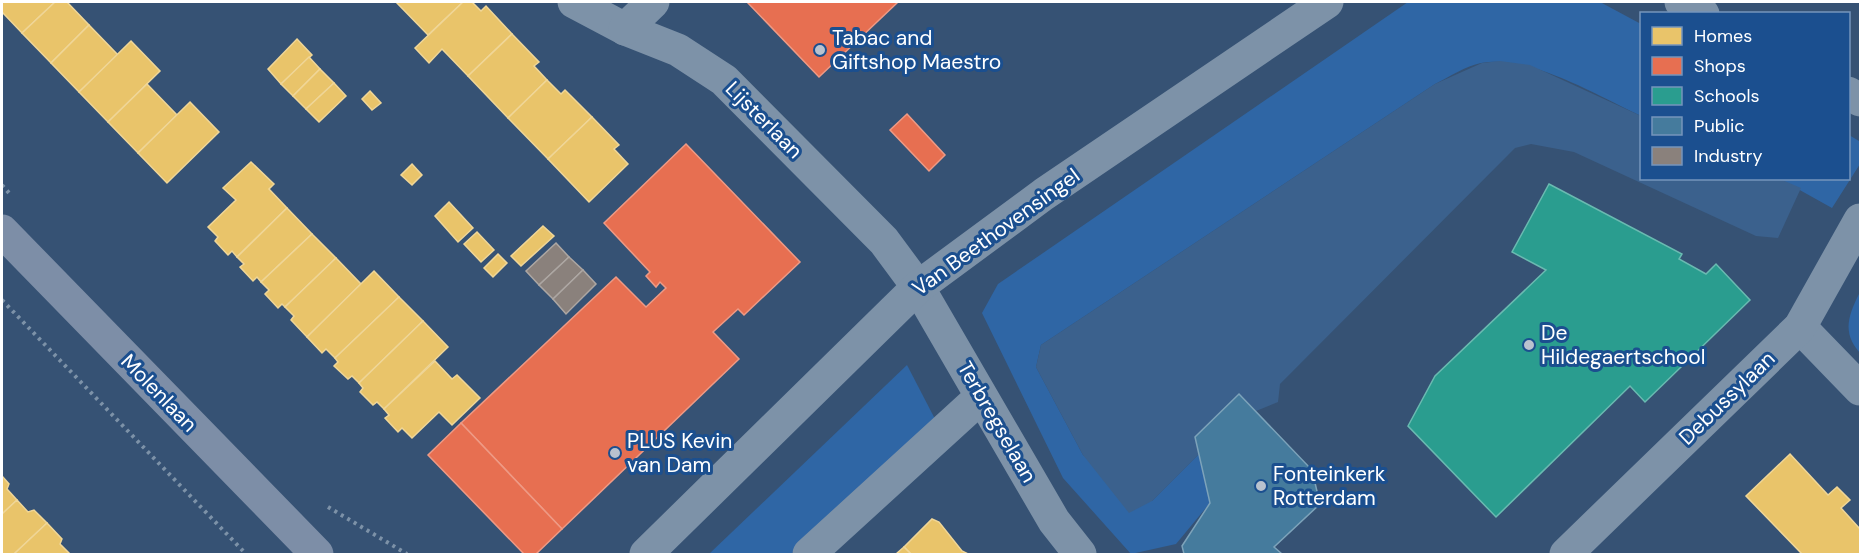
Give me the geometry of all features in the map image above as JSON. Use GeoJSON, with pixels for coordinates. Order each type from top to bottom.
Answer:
{"type":"FeatureCollection","features":[{"type":"Feature","properties":{"kind":"main road","name":"Molenlaan"},"geometry":{"type":"LineString","coordinates":[[2,231],[317,555]]}},
{"type":"Feature","properties":{"kind":"street","name":"Lijsterlaan"},"geometry":{"type":"LineString","coordinates":[[574,2],[625,29],[678,50],[724,80],[884,241],[918,287]]}},
{"type":"Feature","properties":{"kind":"street"},"geometry":{"type":"LineString","coordinates":[[625,29],[653,2]]}},
{"type":"Feature","properties":{"kind":"street","name":"Van Beethovensingel"},"geometry":{"type":"LineString","coordinates":[[646,555],[918,287],[1044,194],[1327,2]]}},
{"type":"Feature","properties":{"kind":"street"},"geometry":{"type":"LineString","coordinates":[[1681,2],[1699,12]]}},
{"type":"Feature","properties":{"kind":"street","name":"Debussylaan"},"geometry":{"type":"LineString","coordinates":[[1566,555],[1800,327],[1860,220]]}},
{"type":"Feature","properties":{"kind":"street","name":"Terbregselaan"},"geometry":{"type":"LineString","coordinates":[[918,287],[1054,521],[1080,555]]}},
{"type":"Feature","properties":{"kind":"street"},"geometry":{"type":"LineString","coordinates":[[1800,327],[1860,389]]}},
{"type":"Feature","properties":{"kind":"street"},"geometry":{"type":"LineString","coordinates":[[809,555],[981,397]]}},
{"type":"Feature","properties":{"kind":"path"},"geometry":{"type":"LineString","coordinates":[[2,300],[246,555]]}},
{"type":"Feature","properties":{"kind":"shaded area"},"geometry":{"type":"Polygon","coordinates":[[[1408,2],[1600,2],[1640,23],[1640,116],[1563,79],[1520,65],[1500,62],[1481,63],[1469,67],[1435,84],[1041,345],[1036,367],[1083,455],[1152,501],[1199,454],[1210,503],[1176,544],[1131,554],[1063,478],[982,313],[998,284],[1408,2]]]}},
{"type":"Feature","properties":{"kind":"shaded area"},"geometry":{"type":"Polygon","coordinates":[[[1500,61],[1530,65],[1640,116],[1640,180],[1782,180],[1801,188],[1778,238],[1756,236],[1574,152],[1531,144],[1515,148],[1280,384],[1278,402],[1256,411],[1239,394],[1195,437],[1199,454],[1152,501],[1129,513],[1083,455],[1036,367],[1041,345],[1435,84],[1482,63],[1500,61]]]}},
{"type":"Feature","properties":{"kind":"shaded area"},"geometry":{"type":"Polygon","coordinates":[[[1850,136],[1859,141],[1860,164],[1850,180],[1850,136]]]}},
{"type":"Feature","properties":{"kind":"shaded area"},"geometry":{"type":"Polygon","coordinates":[[[1782,180],[1850,180],[1832,208],[1782,180]]]}},
{"type":"Feature","properties":{"kind":"shaded area"},"geometry":{"type":"Polygon","coordinates":[[[1860,292],[1860,353],[1850,338],[1849,323],[1860,292]]]}},
{"type":"Feature","properties":{"kind":"shaded area"},"geometry":{"type":"Polygon","coordinates":[[[907,365],[935,419],[791,554],[709,554],[907,365]]]}},
{"type":"Feature","properties":{"kind":"building: Homes"},"geometry":{"type":"Polygon","coordinates":[[[2,2],[55,2],[22,33],[2,12],[2,2]]]}},
{"type":"Feature","properties":{"kind":"building: Homes"},"geometry":{"type":"Polygon","coordinates":[[[55,2],[67,2],[89,25],[51,63],[22,33],[55,2]]]}},
{"type":"Feature","properties":{"kind":"building: Homes"},"geometry":{"type":"Polygon","coordinates":[[[396,2],[463,2],[428,35],[396,2]]]}},
{"type":"Feature","properties":{"kind":"building: Homes"},"geometry":{"type":"Polygon","coordinates":[[[463,2],[472,2],[481,11],[486,6],[512,34],[468,76],[442,49],[429,63],[415,48],[463,2]]]}},
{"type":"Feature","properties":{"kind":"building: Homes"},"geometry":{"type":"Polygon","coordinates":[[[89,25],[118,55],[79,92],[51,63],[89,25]]]}},
{"type":"Feature","properties":{"kind":"building: Homes"},"geometry":{"type":"Polygon","coordinates":[[[512,34],[539,62],[534,66],[547,80],[508,118],[468,76],[512,34]]]}},
{"type":"Feature","properties":{"kind":"building: Homes"},"geometry":{"type":"Polygon","coordinates":[[[297,39],[312,55],[281,84],[268,69],[297,39]]]}},
{"type":"Feature","properties":{"kind":"building: Homes"},"geometry":{"type":"Polygon","coordinates":[[[131,41],[160,71],[108,122],[79,92],[131,41]]]}},
{"type":"Feature","properties":{"kind":"building: Homes"},"geometry":{"type":"Polygon","coordinates":[[[309,57],[320,69],[293,96],[281,84],[309,57]]]}},
{"type":"Feature","properties":{"kind":"building: Homes"},"geometry":{"type":"Polygon","coordinates":[[[320,69],[334,83],[306,109],[293,96],[320,69]]]}},
{"type":"Feature","properties":{"kind":"building: Homes"},"geometry":{"type":"Polygon","coordinates":[[[547,80],[561,94],[565,90],[592,117],[548,159],[508,118],[547,80]]]}},
{"type":"Feature","properties":{"kind":"building: Homes"},"geometry":{"type":"Polygon","coordinates":[[[334,83],[346,96],[319,122],[306,109],[334,83]]]}},
{"type":"Feature","properties":{"kind":"building: Homes"},"geometry":{"type":"Polygon","coordinates":[[[147,84],[177,115],[138,153],[108,122],[147,84]]]}},
{"type":"Feature","properties":{"kind":"building: Homes"},"geometry":{"type":"Polygon","coordinates":[[[370,91],[381,103],[372,110],[362,99],[370,91]]]}},
{"type":"Feature","properties":{"kind":"building: Homes"},"geometry":{"type":"Polygon","coordinates":[[[190,102],[219,132],[167,183],[138,153],[190,102]]]}},
{"type":"Feature","properties":{"kind":"building: Homes"},"geometry":{"type":"Polygon","coordinates":[[[592,117],[619,145],[614,149],[628,164],[589,202],[548,159],[592,117]]]}},
{"type":"Feature","properties":{"kind":"building: Homes"},"geometry":{"type":"Polygon","coordinates":[[[251,162],[274,184],[269,189],[287,208],[237,257],[232,251],[228,255],[215,241],[218,237],[208,227],[236,200],[223,188],[251,162]]]}},
{"type":"Feature","properties":{"kind":"building: Homes"},"geometry":{"type":"Polygon","coordinates":[[[412,164],[422,175],[412,185],[401,175],[412,164]]]}},
{"type":"Feature","properties":{"kind":"building: Homes"},"geometry":{"type":"Polygon","coordinates":[[[449,202],[473,228],[458,242],[435,216],[449,202]]]}},
{"type":"Feature","properties":{"kind":"building: Homes"},"geometry":{"type":"Polygon","coordinates":[[[287,208],[312,234],[261,282],[257,277],[253,281],[240,267],[244,264],[237,257],[287,208]]]}},
{"type":"Feature","properties":{"kind":"building: Homes"},"geometry":{"type":"Polygon","coordinates":[[[543,226],[554,236],[521,266],[511,256],[543,226]]]}},
{"type":"Feature","properties":{"kind":"building: Homes"},"geometry":{"type":"Polygon","coordinates":[[[477,232],[494,250],[481,262],[464,244],[477,232]]]}},
{"type":"Feature","properties":{"kind":"building: Homes"},"geometry":{"type":"Polygon","coordinates":[[[312,234],[336,258],[285,307],[282,304],[278,308],[265,294],[269,290],[261,282],[312,234]]]}},
{"type":"Feature","properties":{"kind":"building: Homes"},"geometry":{"type":"Polygon","coordinates":[[[498,254],[507,263],[493,277],[484,268],[498,254]]]}},
{"type":"Feature","properties":{"kind":"building: Homes"},"geometry":{"type":"Polygon","coordinates":[[[336,258],[361,284],[307,337],[291,320],[294,316],[285,307],[336,258]]]}},
{"type":"Feature","properties":{"kind":"building: Homes"},"geometry":{"type":"Polygon","coordinates":[[[374,271],[399,297],[335,358],[326,349],[322,353],[307,337],[374,271]]]}},
{"type":"Feature","properties":{"kind":"building: Homes"},"geometry":{"type":"Polygon","coordinates":[[[399,297],[423,321],[359,383],[352,376],[348,379],[334,366],[338,362],[335,358],[399,297]]]}},
{"type":"Feature","properties":{"kind":"building: Homes"},"geometry":{"type":"Polygon","coordinates":[[[423,321],[448,347],[384,409],[377,402],[373,405],[360,392],[363,388],[359,383],[423,321]]]}},
{"type":"Feature","properties":{"kind":"building: Homes"},"geometry":{"type":"Polygon","coordinates":[[[435,361],[452,379],[457,375],[480,398],[452,425],[439,412],[412,438],[402,428],[398,432],[385,418],[389,415],[384,409],[435,361]]]}},
{"type":"Feature","properties":{"kind":"building: Homes"},"geometry":{"type":"Polygon","coordinates":[[[1790,454],[1828,495],[1837,487],[1850,500],[1841,508],[1860,529],[1860,554],[1802,554],[1746,496],[1790,454]]]}},
{"type":"Feature","properties":{"kind":"building: Homes"},"geometry":{"type":"Polygon","coordinates":[[[2,476],[9,484],[7,489],[17,500],[2,514],[2,476]]]}},
{"type":"Feature","properties":{"kind":"building: Homes"},"geometry":{"type":"Polygon","coordinates":[[[17,500],[28,512],[34,510],[47,523],[14,554],[2,554],[2,514],[17,500]]]}},
{"type":"Feature","properties":{"kind":"building: Homes"},"geometry":{"type":"Polygon","coordinates":[[[932,519],[939,522],[962,551],[968,554],[911,554],[904,547],[932,519]]]}},
{"type":"Feature","properties":{"kind":"building: Homes"},"geometry":{"type":"Polygon","coordinates":[[[47,523],[62,539],[60,544],[70,554],[14,554],[47,523]]]}},
{"type":"Feature","properties":{"kind":"building: Homes"},"geometry":{"type":"Polygon","coordinates":[[[904,547],[911,554],[896,554],[904,547]]]}},
{"type":"Feature","properties":{"kind":"building: Shops"},"geometry":{"type":"Polygon","coordinates":[[[747,2],[898,2],[819,77],[747,2]]]}},
{"type":"Feature","properties":{"kind":"building: Shops"},"geometry":{"type":"Polygon","coordinates":[[[907,114],[945,155],[929,171],[890,130],[907,114]]]}},
{"type":"Feature","properties":{"kind":"building: Shops"},"geometry":{"type":"Polygon","coordinates":[[[686,144],[800,262],[744,315],[738,309],[713,332],[739,359],[562,529],[461,423],[616,277],[646,307],[666,288],[660,282],[656,287],[646,276],[650,272],[604,223],[686,144]]]}},
{"type":"Feature","properties":{"kind":"building: Shops"},"geometry":{"type":"Polygon","coordinates":[[[461,423],[562,529],[536,554],[524,554],[428,455],[461,423]]]}},
{"type":"Feature","properties":{"kind":"building: Schools"},"geometry":{"type":"Polygon","coordinates":[[[1549,184],[1682,254],[1679,259],[1706,274],[1716,264],[1750,300],[1645,402],[1630,386],[1496,517],[1408,426],[1435,376],[1546,270],[1512,252],[1549,184]]]}},
{"type":"Feature","properties":{"kind":"building: Public","name":"Fonteinkerk Rotterdam"},"geometry":{"type":"Polygon","coordinates":[[[1239,394],[1312,470],[1320,504],[1274,547],[1282,554],[1184,554],[1182,546],[1210,503],[1195,437],[1239,394]]]}},
{"type":"Feature","properties":{"kind":"building: Industry"},"geometry":{"type":"Polygon","coordinates":[[[556,243],[569,257],[539,285],[526,271],[556,243]]]}},
{"type":"Feature","properties":{"kind":"building: Industry"},"geometry":{"type":"Polygon","coordinates":[[[569,257],[583,270],[553,299],[539,285],[569,257]]]}},
{"type":"Feature","properties":{"kind":"building: Industry"},"geometry":{"type":"Polygon","coordinates":[[[583,270],[596,284],[566,314],[553,299],[583,270]]]}},
{"type":"Feature","properties":{"kind":"place","name":"Tabac and Giftshop Maestro"},"geometry":{"type":"Point","coordinates":[820,50]}},
{"type":"Feature","properties":{"kind":"place","name":"De Hildegaertschool"},"geometry":{"type":"Point","coordinates":[1529,345]}},
{"type":"Feature","properties":{"kind":"place","name":"PLUS Kevin van Dam"},"geometry":{"type":"Point","coordinates":[615,453]}},
{"type":"Feature","properties":{"kind":"place","name":"Fonteinkerk Rotterdam"},"geometry":{"type":"Point","coordinates":[1261,486]}}]}
